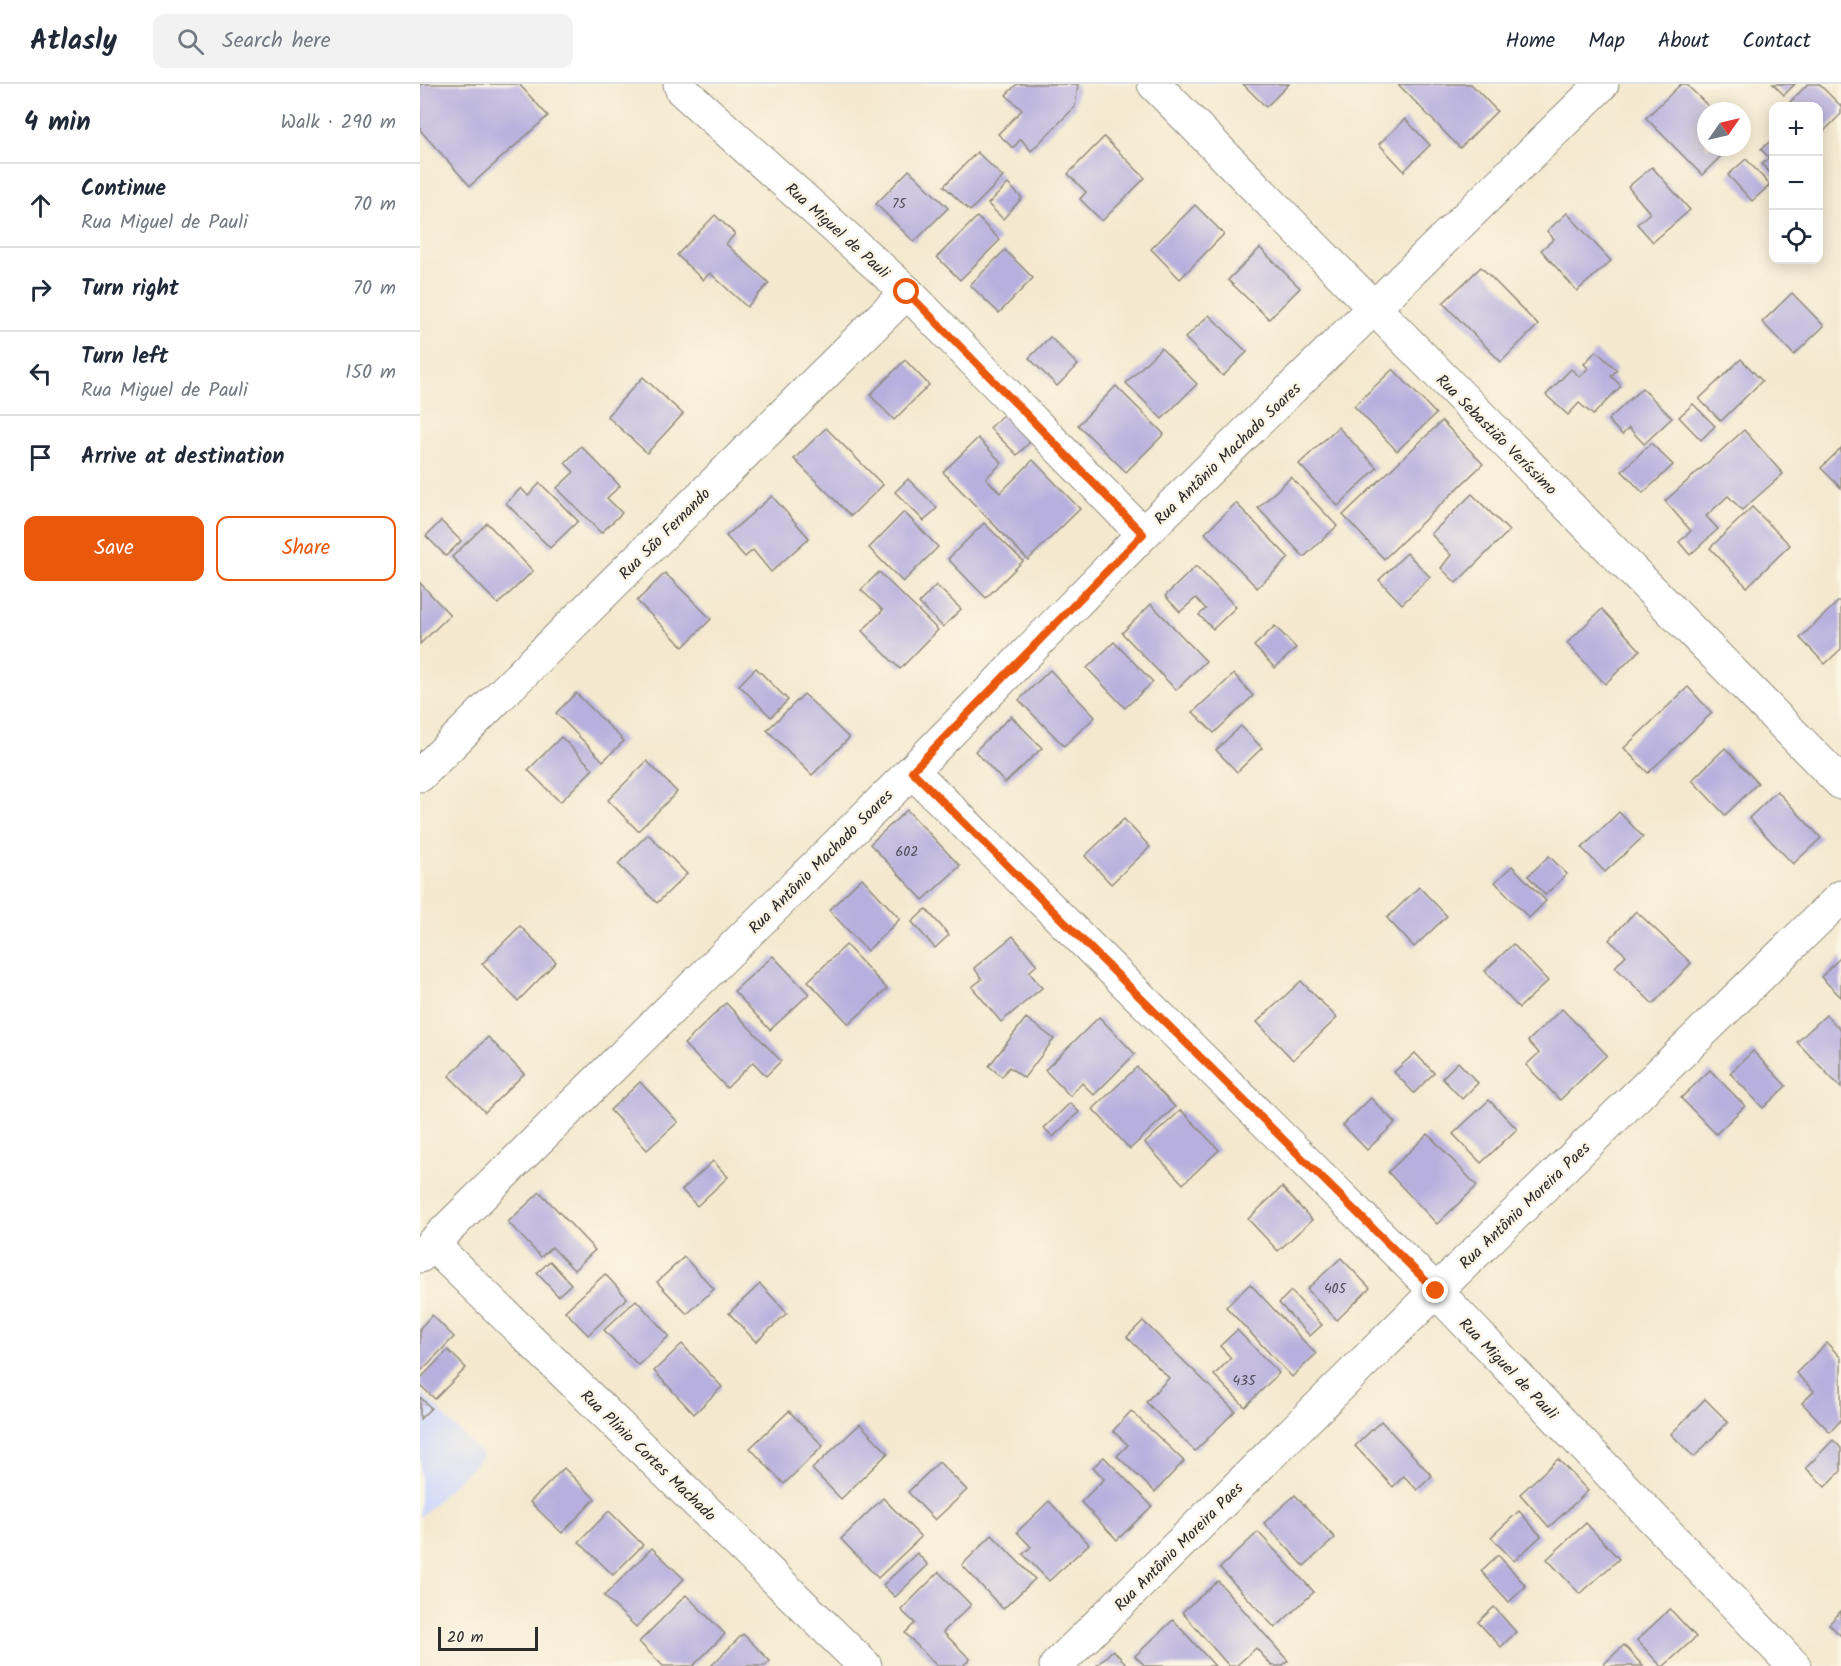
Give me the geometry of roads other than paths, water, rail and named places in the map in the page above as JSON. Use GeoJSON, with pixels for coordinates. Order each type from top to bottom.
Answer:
{"type":"FeatureCollection","features":[{"type":"Feature","properties":{"kind":"street","name":"Rua Miguel de Pauli"},"geometry":{"type":"LineString","coordinates":[[680,84],[682,90],[907,292],[1143,534]]}},
{"type":"Feature","properties":{"kind":"street","name":"Rua Sebastião Veríssimo"},"geometry":{"type":"LineString","coordinates":[[1154,84],[1841,783]]}},
{"type":"Feature","properties":{"kind":"street","name":"Rua Antônio Machado Soares"},"geometry":{"type":"LineString","coordinates":[[426,1250],[912,771],[1143,534],[1602,84]]}},
{"type":"Feature","properties":{"kind":"street","name":"Rua São Fernando"},"geometry":{"type":"LineString","coordinates":[[420,775],[907,292]]}},
{"type":"Feature","properties":{"kind":"street","name":"Rua Miguel de Pauli"},"geometry":{"type":"LineString","coordinates":[[912,771],[1436,1291],[1794,1666]]}},
{"type":"Feature","properties":{"kind":"street","name":"Rua Antônio Moreira Paes"},"geometry":{"type":"LineString","coordinates":[[1056,1666],[1436,1291],[1841,897]]}},
{"type":"Feature","properties":{"kind":"street","name":"Rua Plínio Cortes Machado"},"geometry":{"type":"LineString","coordinates":[[426,1250],[865,1666]]}}]}
